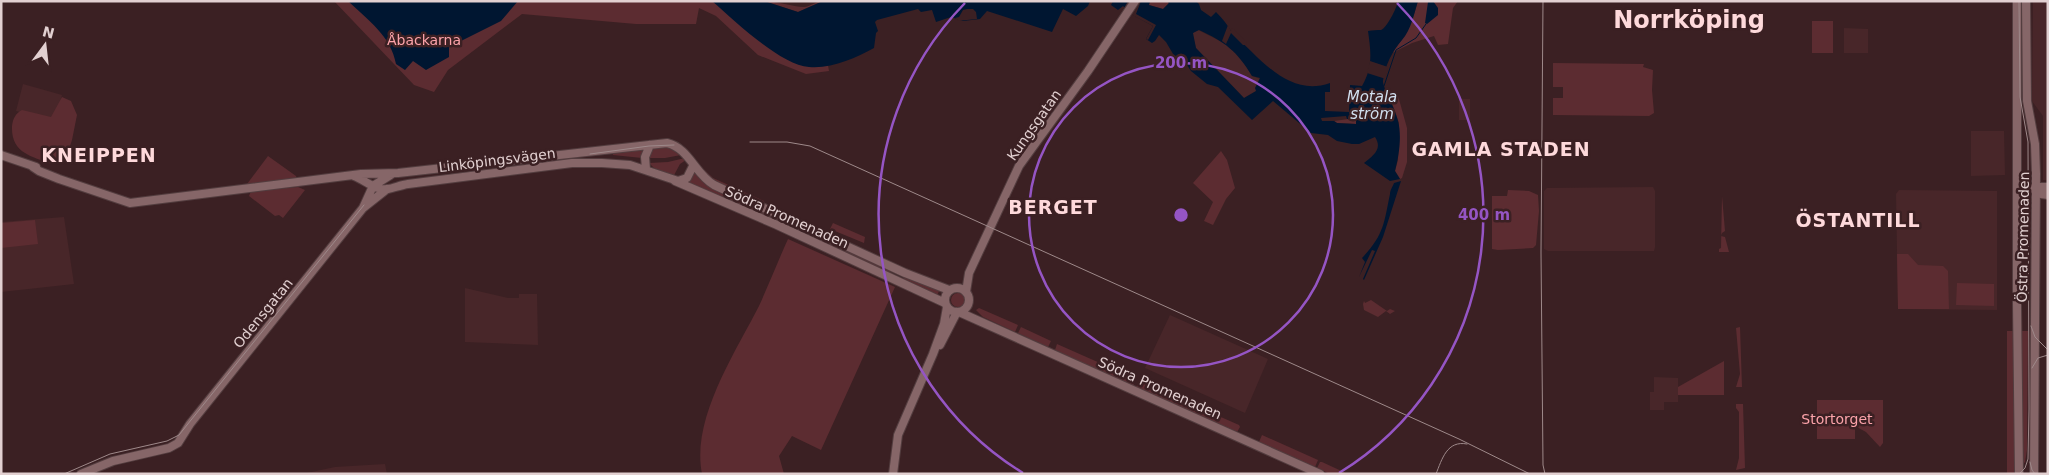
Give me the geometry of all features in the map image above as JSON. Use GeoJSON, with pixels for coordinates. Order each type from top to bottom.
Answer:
{"type":"FeatureCollection","features":[{"type":"Feature","properties":{"kind":"main road","name":"Kungsgatan"},"geometry":{"type":"LineString","coordinates":[[958,288],[969,273],[1019,166],[1088,71],[1135,1]]}},
{"type":"Feature","properties":{"kind":"main road","name":"Östra Promenaden"},"geometry":{"type":"LineString","coordinates":[[2017,1],[2019,474]]}},
{"type":"Feature","properties":{"kind":"main road","name":"Östra Promenaden"},"geometry":{"type":"LineString","coordinates":[[2026,1],[2026,95],[2035,144],[2036,174],[2034,474]]}},
{"type":"Feature","properties":{"kind":"main road"},"geometry":{"type":"LineString","coordinates":[[667,143],[674,145],[684,152],[693,166],[687,178],[681,181],[673,180],[646,169],[645,157],[650,144],[667,143]]}},
{"type":"Feature","properties":{"kind":"main road","name":"Linköpingsvägen"},"geometry":{"type":"LineString","coordinates":[[1,155],[33,166],[39,171],[130,203],[371,173],[393,173],[650,144]]}},
{"type":"Feature","properties":{"kind":"main road","name":"Linköpingsvägen"},"geometry":{"type":"LineString","coordinates":[[380,188],[572,163],[611,163],[646,169]]}},
{"type":"Feature","properties":{"kind":"main road","name":"Södra Promenaden"},"geometry":{"type":"LineString","coordinates":[[693,166],[707,181],[722,189],[905,273],[949,290]]}},
{"type":"Feature","properties":{"kind":"main road","name":"Odensgatan"},"geometry":{"type":"LineString","coordinates":[[81,474],[113,462],[155,452],[169,445],[183,434],[362,208],[393,173]]}},
{"type":"Feature","properties":{"kind":"main road"},"geometry":{"type":"LineString","coordinates":[[354,176],[380,188]]}},
{"type":"Feature","properties":{"kind":"main road","name":"Södra Promenaden"},"geometry":{"type":"LineString","coordinates":[[673,180],[777,225],[946,305]]}},
{"type":"Feature","properties":{"kind":"main road"},"geometry":{"type":"LineString","coordinates":[[2018,186],[2035,189],[2041,194],[2048,195]]}},
{"type":"Feature","properties":{"kind":"main road"},"geometry":{"type":"LineString","coordinates":[[2035,189],[2038,186],[2048,187]]}},
{"type":"Feature","properties":{"kind":"main road","name":"Odensgatan"},"geometry":{"type":"LineString","coordinates":[[362,208],[380,188]]}},
{"type":"Feature","properties":{"kind":"main road","name":"Kungsgatan"},"geometry":{"type":"LineString","coordinates":[[966,292],[969,273]]}},
{"type":"Feature","properties":{"kind":"main road"},"geometry":{"type":"LineString","coordinates":[[893,473],[898,435],[933,354],[945,318],[946,296],[949,290],[958,288],[966,292],[970,302],[966,308],[958,312],[939,348],[933,354]]}},
{"type":"Feature","properties":{"kind":"main road","name":"Södra Promenaden"},"geometry":{"type":"LineString","coordinates":[[970,302],[975,313],[990,325]]}},
{"type":"Feature","properties":{"kind":"main road"},"geometry":{"type":"LineString","coordinates":[[946,305],[958,312]]}},
{"type":"Feature","properties":{"kind":"main road","name":"Södra Promenaden"},"geometry":{"type":"LineString","coordinates":[[958,312],[1320,474]]}},
{"type":"Feature","properties":{"kind":"shaded area"},"geometry":{"type":"Polygon","coordinates":[[[2033,1],[2048,1],[2048,180],[2043,180],[2043,116],[2032,101],[2033,1]]]}},
{"type":"Feature","properties":{"kind":"shaded area"},"geometry":{"type":"Polygon","coordinates":[[[1844,28],[1868,29],[1868,53],[1844,53],[1844,28]]]}},
{"type":"Feature","properties":{"kind":"shaded area"},"geometry":{"type":"Polygon","coordinates":[[[1198,30],[1226,44],[1242,59],[1252,76],[1260,79],[1256,91],[1244,98],[1196,48],[1192,33],[1198,30]]]}},
{"type":"Feature","properties":{"kind":"shaded area"},"geometry":{"type":"Polygon","coordinates":[[[23,84],[62,95],[55,121],[16,111],[23,84]]]}},
{"type":"Feature","properties":{"kind":"shaded area"},"geometry":{"type":"Polygon","coordinates":[[[1459,99],[1470,99],[1470,120],[1459,120],[1459,99]]]}},
{"type":"Feature","properties":{"kind":"shaded area"},"geometry":{"type":"Polygon","coordinates":[[[1971,131],[2004,131],[2005,175],[1971,176],[1971,131]]]}},
{"type":"Feature","properties":{"kind":"shaded area"},"geometry":{"type":"Polygon","coordinates":[[[1653,187],[1655,191],[1654,251],[1548,251],[1544,249],[1544,191],[1547,188],[1653,187]]]}},
{"type":"Feature","properties":{"kind":"shaded area"},"geometry":{"type":"Polygon","coordinates":[[[1899,190],[1997,191],[1997,310],[1898,309],[1896,194],[1899,190]]]}},
{"type":"Feature","properties":{"kind":"shaded area"},"geometry":{"type":"Polygon","coordinates":[[[64,217],[74,284],[1,292],[1,222],[64,217]]]}},
{"type":"Feature","properties":{"kind":"shaded area"},"geometry":{"type":"Polygon","coordinates":[[[465,288],[508,298],[519,298],[519,294],[537,294],[538,345],[465,342],[465,288]]]}},
{"type":"Feature","properties":{"kind":"shaded area"},"geometry":{"type":"Polygon","coordinates":[[[1170,315],[1268,359],[1245,413],[1145,368],[1170,315]]]}},
{"type":"Feature","properties":{"kind":"shaded area"},"geometry":{"type":"Polygon","coordinates":[[[1654,377],[1678,378],[1678,402],[1664,402],[1664,410],[1650,410],[1650,392],[1654,392],[1654,377]]]}},
{"type":"Feature","properties":{"kind":"shaded area"},"geometry":{"type":"Polygon","coordinates":[[[385,464],[387,474],[302,474],[335,467],[385,464]]]}},
{"type":"Feature","properties":{"kind":"green space","name":"Åbackarna"},"geometry":{"type":"Polygon","coordinates":[[[334,1],[723,1],[827,60],[829,71],[806,74],[758,55],[716,16],[699,8],[696,24],[636,24],[522,14],[448,70],[434,92],[414,85],[334,1]]]}},
{"type":"Feature","properties":{"kind":"green space"},"geometry":{"type":"Polygon","coordinates":[[[764,1],[804,7],[823,1],[798,12],[764,1]]]}},
{"type":"Feature","properties":{"kind":"green space"},"geometry":{"type":"Polygon","coordinates":[[[1150,1],[1167,1],[1169,3],[1163,9],[1149,5],[1150,1]]]}},
{"type":"Feature","properties":{"kind":"green space"},"geometry":{"type":"Polygon","coordinates":[[[1418,1],[1458,1],[1453,8],[1448,44],[1438,45],[1434,36],[1412,43],[1392,53],[1401,41],[1418,1]]]}},
{"type":"Feature","properties":{"kind":"green space"},"geometry":{"type":"Polygon","coordinates":[[[1812,21],[1833,21],[1833,53],[1812,53],[1812,21]]]}},
{"type":"Feature","properties":{"kind":"green space"},"geometry":{"type":"Polygon","coordinates":[[[1553,63],[1644,64],[1643,67],[1653,70],[1654,113],[1649,116],[1553,115],[1553,98],[1563,98],[1563,87],[1553,87],[1553,63]]]}},
{"type":"Feature","properties":{"kind":"green space"},"geometry":{"type":"Polygon","coordinates":[[[1397,92],[1407,128],[1407,162],[1400,179],[1395,171],[1398,160],[1399,123],[1389,95],[1397,92]]]}},
{"type":"Feature","properties":{"kind":"green space"},"geometry":{"type":"Polygon","coordinates":[[[62,97],[71,101],[77,115],[66,158],[52,164],[30,156],[19,148],[15,142],[12,126],[15,116],[22,110],[51,117],[62,97]]]}},
{"type":"Feature","properties":{"kind":"green space"},"geometry":{"type":"Polygon","coordinates":[[[1356,118],[1357,124],[1337,123],[1334,121],[1356,118]]]}},
{"type":"Feature","properties":{"kind":"green space"},"geometry":{"type":"Polygon","coordinates":[[[667,147],[681,155],[665,158],[648,158],[653,148],[667,147]]]}},
{"type":"Feature","properties":{"kind":"green space"},"geometry":{"type":"Polygon","coordinates":[[[645,148],[642,158],[613,155],[612,152],[645,148]]]}},
{"type":"Feature","properties":{"kind":"green space"},"geometry":{"type":"Polygon","coordinates":[[[1221,151],[1227,160],[1235,188],[1226,199],[1213,225],[1204,221],[1213,202],[1193,183],[1221,151]]]}},
{"type":"Feature","properties":{"kind":"green space"},"geometry":{"type":"Polygon","coordinates":[[[268,156],[296,176],[297,179],[247,184],[268,156]]]}},
{"type":"Feature","properties":{"kind":"green space"},"geometry":{"type":"Polygon","coordinates":[[[685,158],[686,160],[680,164],[673,177],[654,168],[649,163],[668,162],[685,158]]]}},
{"type":"Feature","properties":{"kind":"green space"},"geometry":{"type":"Polygon","coordinates":[[[693,159],[713,178],[764,201],[763,204],[722,186],[708,177],[693,159]]]}},
{"type":"Feature","properties":{"kind":"green space"},"geometry":{"type":"Polygon","coordinates":[[[694,171],[709,186],[778,218],[776,224],[685,182],[694,171]]]}},
{"type":"Feature","properties":{"kind":"green space"},"geometry":{"type":"Polygon","coordinates":[[[298,187],[305,190],[283,218],[279,215],[275,216],[249,196],[251,191],[298,187]]]}},
{"type":"Feature","properties":{"kind":"green space"},"geometry":{"type":"Polygon","coordinates":[[[1508,190],[1529,191],[1538,195],[1539,211],[1536,245],[1533,248],[1492,249],[1492,196],[1507,196],[1508,190]]]}},
{"type":"Feature","properties":{"kind":"green space"},"geometry":{"type":"Polygon","coordinates":[[[1722,196],[1725,231],[1721,235],[1722,196]]]}},
{"type":"Feature","properties":{"kind":"green space"},"geometry":{"type":"Polygon","coordinates":[[[35,220],[38,244],[1,248],[1,223],[35,220]]]}},
{"type":"Feature","properties":{"kind":"green space"},"geometry":{"type":"Polygon","coordinates":[[[833,223],[865,237],[864,243],[830,229],[833,223]]]}},
{"type":"Feature","properties":{"kind":"green space"},"geometry":{"type":"Polygon","coordinates":[[[798,227],[890,268],[890,273],[887,274],[796,232],[798,227]]]}},
{"type":"Feature","properties":{"kind":"green space"},"geometry":{"type":"Polygon","coordinates":[[[1721,236],[1725,237],[1729,252],[1719,252],[1721,236]]]}},
{"type":"Feature","properties":{"kind":"green space"},"geometry":{"type":"Polygon","coordinates":[[[788,239],[895,287],[821,450],[792,436],[779,456],[784,474],[702,474],[700,453],[703,431],[717,387],[759,306],[788,239]]]}},
{"type":"Feature","properties":{"kind":"green space"},"geometry":{"type":"Polygon","coordinates":[[[1897,254],[1908,254],[1918,265],[1943,266],[1948,271],[1949,309],[1898,309],[1897,254]]]}},
{"type":"Feature","properties":{"kind":"green space"},"geometry":{"type":"Polygon","coordinates":[[[905,275],[939,291],[937,296],[903,280],[905,275]]]}},
{"type":"Feature","properties":{"kind":"green space"},"geometry":{"type":"Polygon","coordinates":[[[1957,283],[1994,284],[1994,306],[1956,305],[1957,283]]]}},
{"type":"Feature","properties":{"kind":"green space"},"geometry":{"type":"Polygon","coordinates":[[[958,293],[963,295],[965,300],[963,305],[958,307],[953,305],[951,300],[953,295],[958,293]]]}},
{"type":"Feature","properties":{"kind":"green space"},"geometry":{"type":"Polygon","coordinates":[[[1371,300],[1387,311],[1390,309],[1395,311],[1390,314],[1386,311],[1378,317],[1364,310],[1364,301],[1365,303],[1371,300]]]}},
{"type":"Feature","properties":{"kind":"green space"},"geometry":{"type":"Polygon","coordinates":[[[979,308],[1018,325],[1015,332],[983,317],[976,310],[979,308]]]}},
{"type":"Feature","properties":{"kind":"green space"},"geometry":{"type":"Polygon","coordinates":[[[1021,327],[1051,341],[1048,347],[1018,333],[1021,327]]]}},
{"type":"Feature","properties":{"kind":"green space"},"geometry":{"type":"Polygon","coordinates":[[[1740,327],[1742,387],[1736,387],[1740,374],[1736,328],[1740,327]]]}},
{"type":"Feature","properties":{"kind":"green space"},"geometry":{"type":"Polygon","coordinates":[[[2007,331],[2015,331],[2017,473],[2007,474],[2007,331]]]}},
{"type":"Feature","properties":{"kind":"green space"},"geometry":{"type":"Polygon","coordinates":[[[2019,331],[2028,331],[2027,450],[2025,462],[2021,468],[2019,331]]]}},
{"type":"Feature","properties":{"kind":"green space"},"geometry":{"type":"Polygon","coordinates":[[[1057,344],[1136,379],[1133,386],[1055,350],[1057,344]]]}},
{"type":"Feature","properties":{"kind":"green space"},"geometry":{"type":"Polygon","coordinates":[[[1724,361],[1724,395],[1678,395],[1678,387],[1724,361]]]}},
{"type":"Feature","properties":{"kind":"green space"},"geometry":{"type":"Polygon","coordinates":[[[1139,381],[1240,427],[1237,432],[1136,387],[1139,381]]]}},
{"type":"Feature","properties":{"kind":"green space","name":"Stortorget"},"geometry":{"type":"Polygon","coordinates":[[[1817,400],[1883,400],[1883,443],[1880,447],[1866,432],[1855,426],[1855,439],[1817,439],[1817,400]]]}},
{"type":"Feature","properties":{"kind":"green space"},"geometry":{"type":"Polygon","coordinates":[[[1736,404],[1743,404],[1745,468],[1736,470],[1739,458],[1739,412],[1736,404]]]}},
{"type":"Feature","properties":{"kind":"green space"},"geometry":{"type":"Polygon","coordinates":[[[1262,435],[1318,460],[1315,467],[1259,442],[1262,435]]]}},
{"type":"Feature","properties":{"kind":"green space"},"geometry":{"type":"Polygon","coordinates":[[[1320,462],[1348,474],[1330,474],[1317,468],[1320,462]]]}},
{"type":"Feature","properties":{"kind":"water"},"geometry":{"type":"Polygon","coordinates":[[[348,1],[518,1],[501,21],[449,47],[449,57],[426,70],[413,61],[405,70],[396,64],[389,45],[378,29],[348,1]]]}},
{"type":"Feature","properties":{"kind":"water"},"geometry":{"type":"Polygon","coordinates":[[[712,1],[764,1],[798,12],[823,1],[1090,1],[1088,6],[1076,16],[1063,9],[1052,32],[987,11],[980,19],[963,21],[951,17],[936,22],[932,10],[921,12],[918,9],[877,20],[875,22],[878,31],[874,48],[843,62],[809,67],[785,59],[771,50],[712,1]]]}},
{"type":"Feature","properties":{"kind":"water","name":"Motala ström"},"geometry":{"type":"Polygon","coordinates":[[[1113,1],[1150,1],[1149,5],[1163,9],[1169,3],[1167,1],[1196,1],[1201,10],[1211,17],[1216,12],[1232,33],[1276,73],[1301,85],[1315,86],[1330,83],[1330,92],[1325,92],[1325,111],[1349,112],[1350,85],[1362,86],[1370,66],[1368,31],[1381,30],[1386,26],[1398,1],[1418,1],[1410,27],[1390,59],[1383,81],[1397,116],[1399,127],[1400,146],[1395,171],[1400,179],[1390,181],[1364,163],[1376,152],[1378,145],[1375,137],[1359,144],[1352,144],[1337,141],[1328,135],[1311,133],[1273,101],[1252,120],[1218,87],[1207,84],[1191,71],[1185,62],[1176,59],[1166,42],[1159,35],[1152,43],[1146,39],[1153,26],[1133,15],[1123,6],[1118,10],[1111,5],[1113,1]],[[1199,30],[1193,33],[1196,48],[1244,98],[1256,91],[1255,88],[1260,78],[1252,76],[1230,48],[1199,30]],[[1346,116],[1321,118],[1322,121],[1356,124],[1356,118],[1347,119],[1346,116]]]}},
{"type":"Feature","properties":{"kind":"water"},"geometry":{"type":"Polygon","coordinates":[[[1433,1],[1438,8],[1438,15],[1427,24],[1425,23],[1428,2],[1433,1]]]}},
{"type":"Feature","properties":{"kind":"water"},"geometry":{"type":"Polygon","coordinates":[[[1401,181],[1383,237],[1364,280],[1375,251],[1372,250],[1359,277],[1365,262],[1362,258],[1375,242],[1382,228],[1390,191],[1394,183],[1401,181]]]}},
{"type":"Feature","properties":{"kind":"pier"},"geometry":{"type":"Polygon","coordinates":[[[1128,1],[1141,1],[1136,14],[1156,25],[1148,40],[1146,39],[1153,26],[1131,16],[1123,10],[1128,1]]]}},
{"type":"Feature","properties":{"kind":"pier"},"geometry":{"type":"Polygon","coordinates":[[[973,9],[976,12],[977,19],[957,21],[955,18],[959,17],[963,10],[973,9]]]}},
{"type":"Feature","properties":{"kind":"pier"},"geometry":{"type":"Polygon","coordinates":[[[1228,25],[1231,31],[1232,28],[1247,42],[1246,45],[1243,45],[1231,33],[1226,44],[1222,41],[1228,25]]]}},
{"type":"Feature","properties":{"kind":"pier"},"geometry":{"type":"Polygon","coordinates":[[[1370,61],[1388,67],[1386,79],[1367,73],[1370,61]]]}},
{"type":"Feature","properties":{"kind":"waterway"},"geometry":{"type":"LineString","coordinates":[[1384,86],[1396,50],[1416,38],[1426,24]]}},
{"type":"Feature","properties":{"kind":"tram line"},"geometry":{"type":"LineString","coordinates":[[1543,1],[1541,252],[1543,465],[1545,474]]}},
{"type":"Feature","properties":{"kind":"tram line"},"geometry":{"type":"LineString","coordinates":[[2019,1],[2020,97],[2028,142],[2029,409],[2028,459],[2025,468],[2019,474]]}},
{"type":"Feature","properties":{"kind":"tram line"},"geometry":{"type":"LineString","coordinates":[[750,142],[787,142],[810,146],[1459,439],[1530,474]]}},
{"type":"Feature","properties":{"kind":"tram line"},"geometry":{"type":"LineString","coordinates":[[590,154],[649,146],[674,145]]}},
{"type":"Feature","properties":{"kind":"tram line"},"geometry":{"type":"LineString","coordinates":[[64,474],[110,454],[167,441],[179,435],[364,205]]}},
{"type":"Feature","properties":{"kind":"tram line"},"geometry":{"type":"LineString","coordinates":[[2031,326],[2035,337],[2048,350]]}},
{"type":"Feature","properties":{"kind":"tram line"},"geometry":{"type":"LineString","coordinates":[[2032,368],[2038,358],[2048,355]]}},
{"type":"Feature","properties":{"kind":"tram line"},"geometry":{"type":"LineString","coordinates":[[1436,474],[1443,457],[1450,448],[1455,445],[1467,444]]}},
{"type":"Feature","properties":{"kind":"tram line"},"geometry":{"type":"LineString","coordinates":[[2030,462],[2035,474]]}},
{"type":"Feature","properties":{"kind":"district","name":"Norrköping"},"geometry":{"type":"Point","coordinates":[1689,20]}},
{"type":"Feature","properties":{"kind":"district","name":"GAMLA STADEN"},"geometry":{"type":"Point","coordinates":[1501,149]}},
{"type":"Feature","properties":{"kind":"district","name":"KNEIPPEN"},"geometry":{"type":"Point","coordinates":[99,155]}},
{"type":"Feature","properties":{"kind":"district","name":"BERGET"},"geometry":{"type":"Point","coordinates":[1053,207]}},
{"type":"Feature","properties":{"kind":"district","name":"ÖSTANTILL"},"geometry":{"type":"Point","coordinates":[1858,220]}}]}
